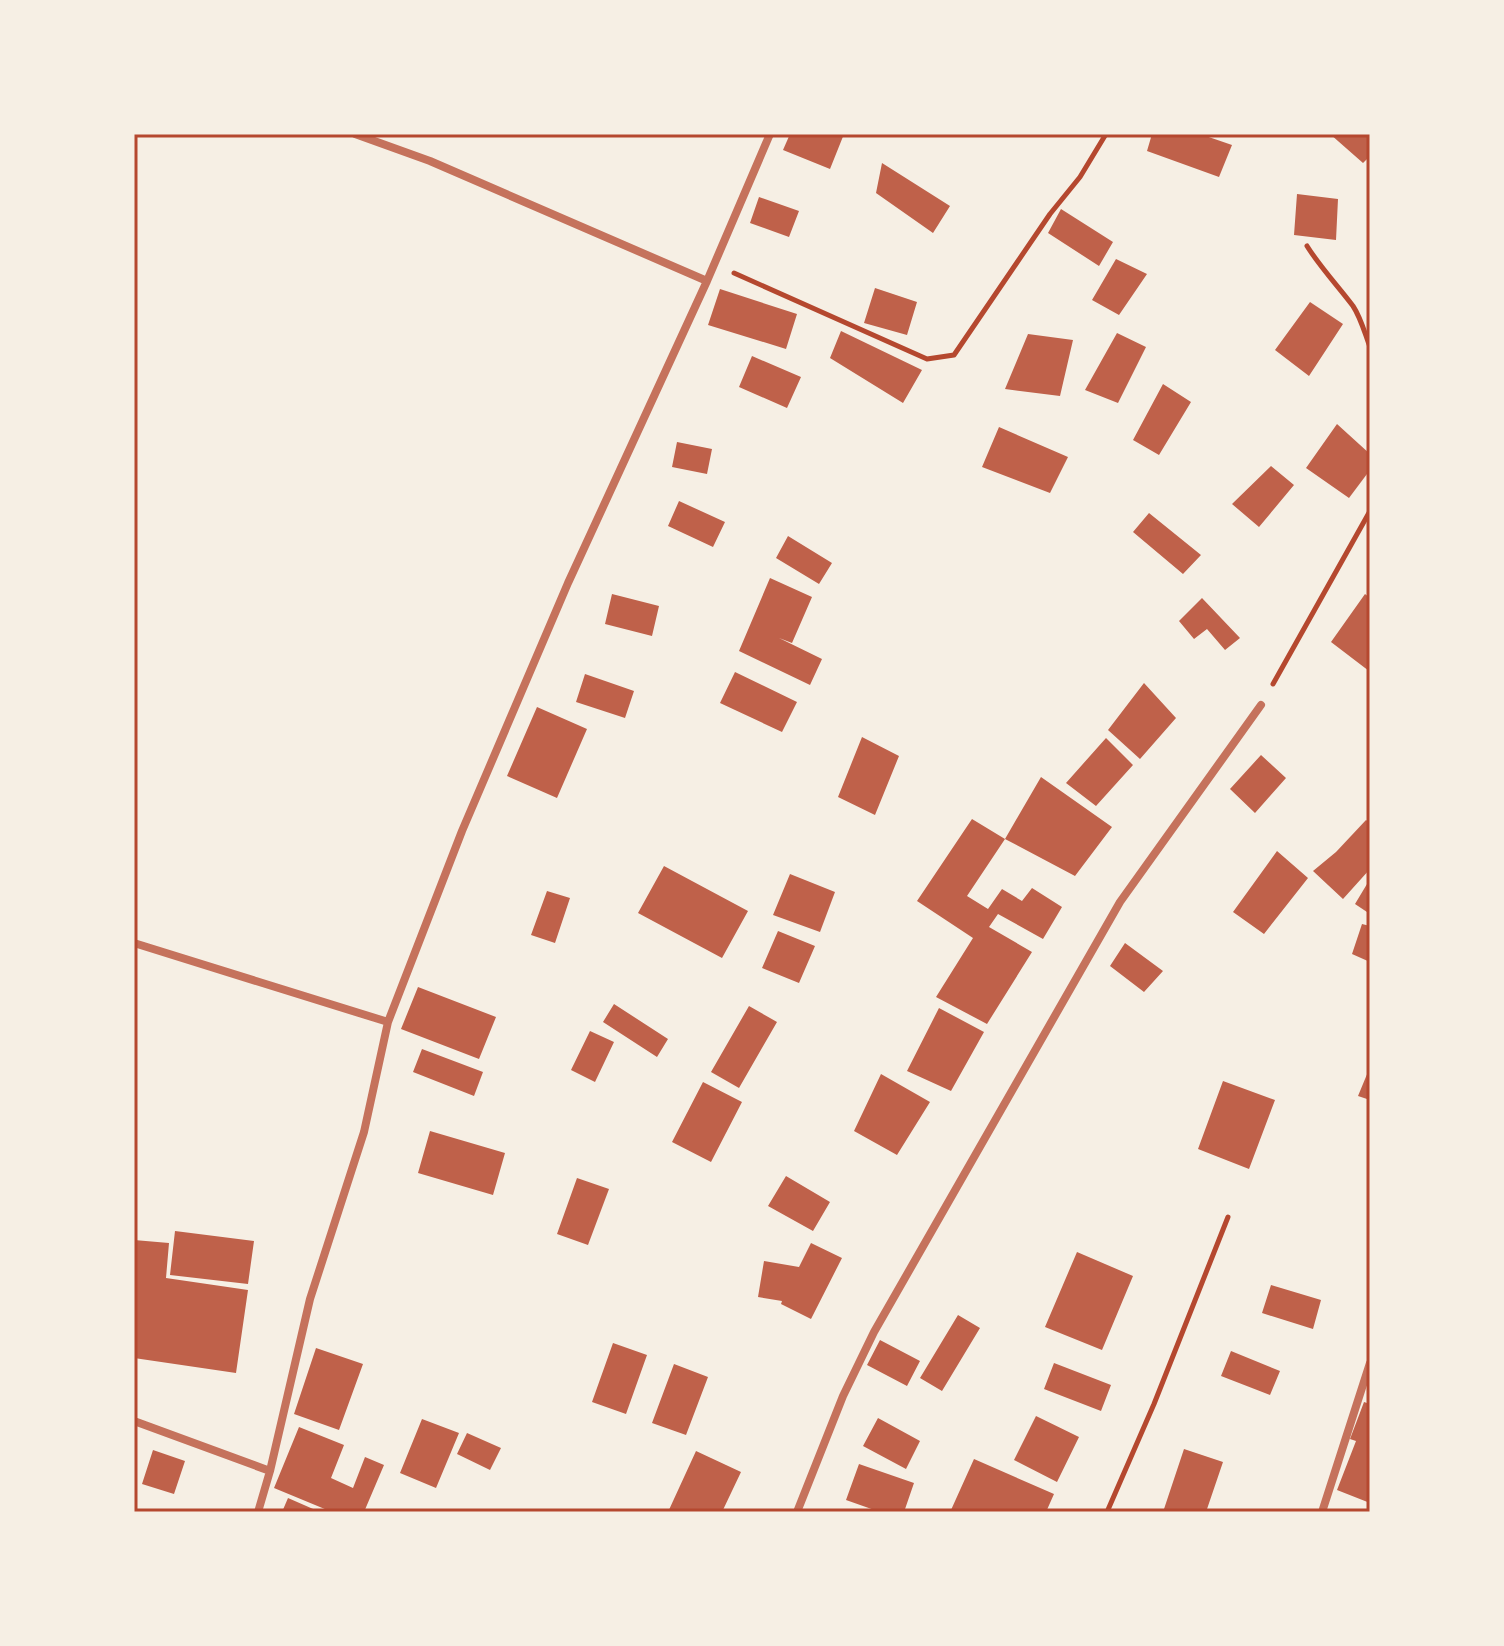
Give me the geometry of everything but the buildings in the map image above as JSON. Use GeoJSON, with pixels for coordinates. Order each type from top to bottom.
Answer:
{"type":"FeatureCollection","features":[{"type":"Feature","properties":{"kind":"street"},"geometry":{"type":"LineString","coordinates":[[355,134],[430,161],[707,281]]}},
{"type":"Feature","properties":{"kind":"street"},"geometry":{"type":"LineString","coordinates":[[258,1512],[310,1299],[364,1132],[388,1022],[462,831],[562,598],[707,281],[770,134]]}},
{"type":"Feature","properties":{"kind":"street"},"geometry":{"type":"LineString","coordinates":[[797,1512],[843,1396],[874,1332],[1120,902],[1261,705]]}},
{"type":"Feature","properties":{"kind":"street"},"geometry":{"type":"LineString","coordinates":[[134,943],[388,1022]]}},
{"type":"Feature","properties":{"kind":"street"},"geometry":{"type":"LineString","coordinates":[[1322,1512],[1370,1363]]}},
{"type":"Feature","properties":{"kind":"street"},"geometry":{"type":"LineString","coordinates":[[134,1421],[270,1471]]}},
{"type":"Feature","properties":{"kind":"path"},"geometry":{"type":"LineString","coordinates":[[714,264],[927,359],[954,355],[1050,214],[1080,177],[1106,134]]}},
{"type":"Feature","properties":{"kind":"path"},"geometry":{"type":"LineString","coordinates":[[1307,246],[1355,309],[1370,347]]}},
{"type":"Feature","properties":{"kind":"path"},"geometry":{"type":"LineString","coordinates":[[1261,705],[1370,511]]}},
{"type":"Feature","properties":{"kind":"path"},"geometry":{"type":"LineString","coordinates":[[1107,1512],[1154,1404],[1228,1217]]}}]}
